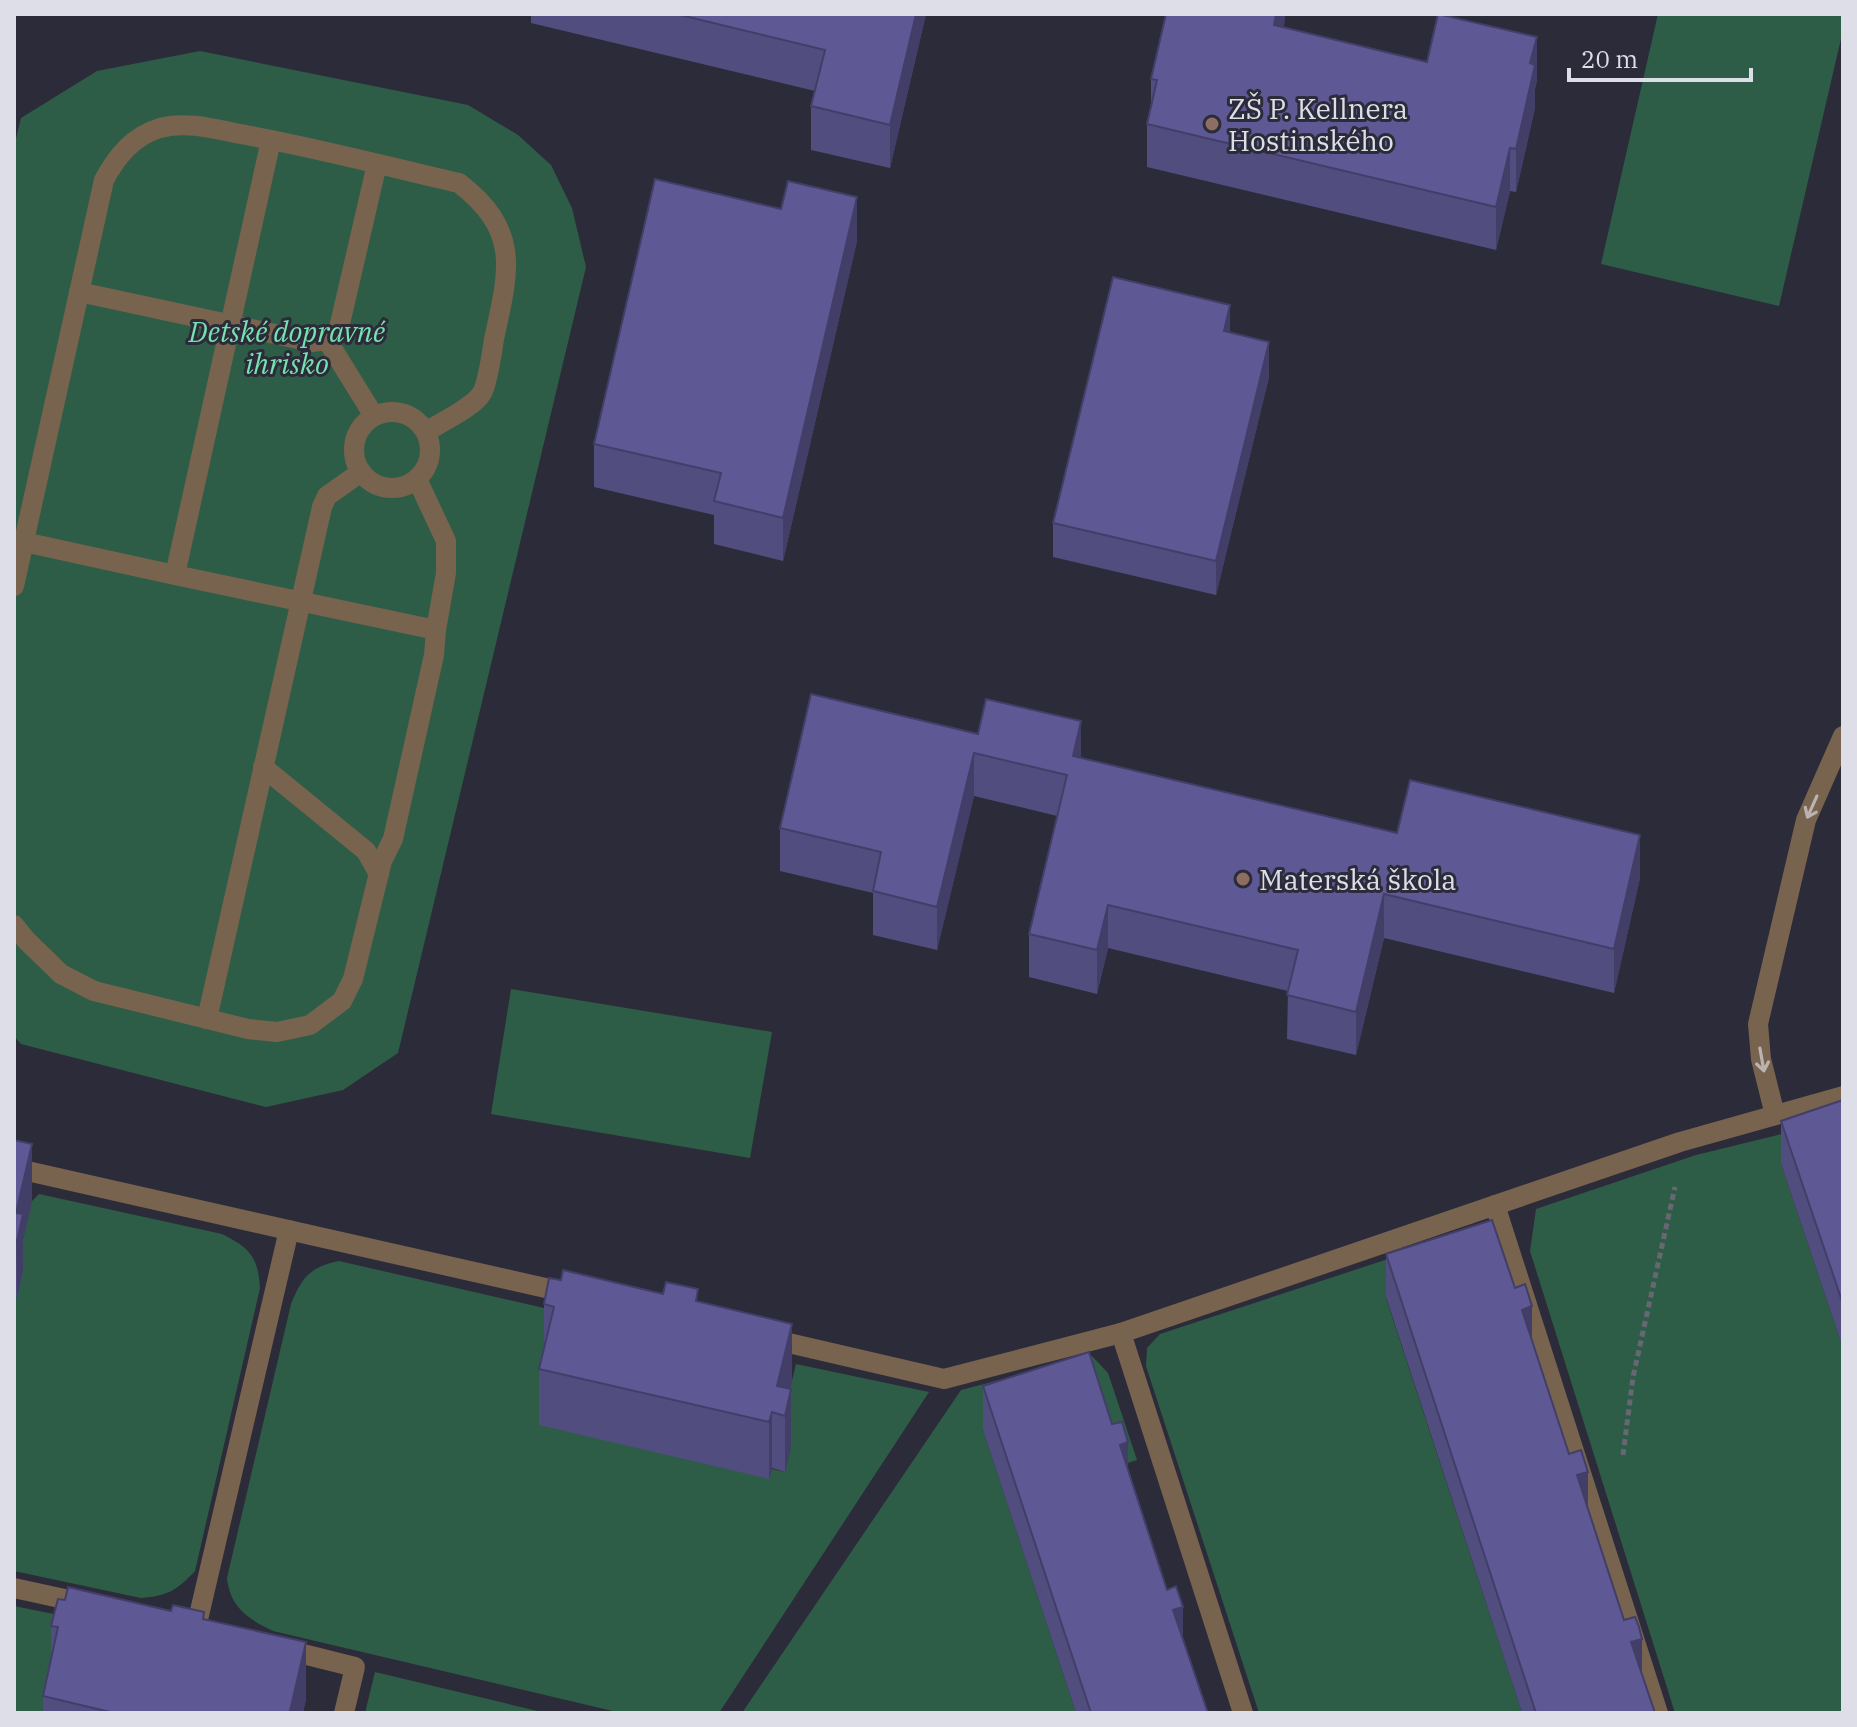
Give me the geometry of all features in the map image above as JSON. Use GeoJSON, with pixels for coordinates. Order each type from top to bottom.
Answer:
{"type":"FeatureCollection","features":[{"type":"Feature","properties":{"kind":"lane"},"geometry":{"type":"LineString","coordinates":[[14,586],[104,180],[113,163],[132,142],[159,129],[187,124],[271,140],[459,183],[477,197],[491,213],[502,235],[507,260],[506,287],[482,392],[473,403],[426,432]]}},
{"type":"Feature","properties":{"kind":"lane"},"geometry":{"type":"LineString","coordinates":[[175,575],[271,140]]}},
{"type":"Feature","properties":{"kind":"lane"},"geometry":{"type":"LineString","coordinates":[[79,292],[312,342],[327,340],[339,328],[377,164]]}},
{"type":"Feature","properties":{"kind":"lane"},"geometry":{"type":"LineString","coordinates":[[327,340],[374,416]]}},
{"type":"Feature","properties":{"kind":"lane"},"geometry":{"type":"LineString","coordinates":[[381,412],[399,412],[414,418],[426,432],[430,448],[428,465],[417,479],[402,488],[385,488],[369,482],[361,472],[353,452],[356,435],[366,420],[381,412]]}},
{"type":"Feature","properties":{"kind":"lane"},"geometry":{"type":"LineString","coordinates":[[207,1019],[322,507],[327,496],[361,472]]}},
{"type":"Feature","properties":{"kind":"lane"},"geometry":{"type":"LineString","coordinates":[[14,925],[61,974],[94,991],[248,1029],[277,1032],[310,1025],[342,1001],[353,979],[382,861],[393,839],[434,655],[446,573],[446,541],[417,479]]}},
{"type":"Feature","properties":{"kind":"lane"},"geometry":{"type":"LineString","coordinates":[[24,542],[436,630]]}},
{"type":"Feature","properties":{"kind":"lane"},"geometry":{"type":"LineString","coordinates":[[1775,1115],[1761,1059],[1758,1024],[1806,820],[1843,736]]}},
{"type":"Feature","properties":{"kind":"lane"},"geometry":{"type":"LineString","coordinates":[[263,767],[366,851],[379,874]]}},
{"type":"Feature","properties":{"kind":"lane"},"geometry":{"type":"LineString","coordinates":[[741,1333],[944,1379],[1121,1333],[1680,1142],[1843,1096]]}},
{"type":"Feature","properties":{"kind":"lane"},"geometry":{"type":"LineString","coordinates":[[14,1168],[585,1297]]}},
{"type":"Feature","properties":{"kind":"lane"},"geometry":{"type":"LineString","coordinates":[[1495,1205],[1658,1713]]}},
{"type":"Feature","properties":{"kind":"lane"},"geometry":{"type":"LineString","coordinates":[[195,1628],[289,1230]]}},
{"type":"Feature","properties":{"kind":"lane"},"geometry":{"type":"LineString","coordinates":[[1121,1333],[1243,1713]]}},
{"type":"Feature","properties":{"kind":"lane"},"geometry":{"type":"LineString","coordinates":[[14,1588],[105,1608]]}},
{"type":"Feature","properties":{"kind":"lane"},"geometry":{"type":"LineString","coordinates":[[253,1642],[355,1667],[344,1713]]}},
{"type":"Feature","properties":{"kind":"path"},"geometry":{"type":"LineString","coordinates":[[1586,1490],[1620,1478],[1633,1377],[1678,1176],[1680,1142]]}},
{"type":"Feature","properties":{"kind":"green space"},"geometry":{"type":"Polygon","coordinates":[[[1658,14],[1843,14],[1843,30],[1779,306],[1601,264],[1658,14]]]}},
{"type":"Feature","properties":{"kind":"green space","name":"Detské dopravné ihrisko"},"geometry":{"type":"Polygon","coordinates":[[[200,51],[468,105],[518,135],[551,165],[572,208],[586,267],[398,1053],[343,1090],[266,1107],[21,1044],[14,1036],[14,147],[21,118],[97,71],[200,51]]]}},
{"type":"Feature","properties":{"kind":"green space"},"geometry":{"type":"Polygon","coordinates":[[[511,989],[772,1032],[750,1158],[491,1114],[511,989]]]}},
{"type":"Feature","properties":{"kind":"green space"},"geometry":{"type":"Polygon","coordinates":[[[1843,1119],[1781,1164],[1843,1348],[1843,1713],[1675,1713],[1530,1251],[1536,1209],[1696,1155],[1843,1119]]]}},
{"type":"Feature","properties":{"kind":"green space"},"geometry":{"type":"Polygon","coordinates":[[[39,1194],[222,1234],[246,1249],[257,1268],[260,1288],[195,1571],[165,1594],[141,1598],[14,1571],[14,1297],[17,1297],[16,1269],[32,1201],[39,1194]]]}},
{"type":"Feature","properties":{"kind":"green space"},"geometry":{"type":"Polygon","coordinates":[[[1455,1237],[1386,1298],[1522,1713],[1259,1713],[1146,1366],[1147,1348],[1160,1334],[1455,1237]]]}},
{"type":"Feature","properties":{"kind":"green space"},"geometry":{"type":"Polygon","coordinates":[[[339,1261],[566,1313],[769,1478],[772,1469],[785,1472],[791,1446],[777,1443],[796,1364],[929,1392],[719,1713],[621,1713],[273,1631],[248,1617],[236,1604],[227,1578],[291,1304],[308,1275],[321,1266],[339,1261]]]}},
{"type":"Feature","properties":{"kind":"green space"},"geometry":{"type":"Polygon","coordinates":[[[1092,1356],[1108,1373],[1137,1460],[1112,1468],[983,1430],[1076,1713],[742,1713],[961,1390],[1092,1356]]]}},
{"type":"Feature","properties":{"kind":"green space"},"geometry":{"type":"Polygon","coordinates":[[[14,1606],[78,1619],[52,1713],[14,1713],[14,1606]]]}},
{"type":"Feature","properties":{"kind":"green space"},"geometry":{"type":"Polygon","coordinates":[[[375,1672],[546,1713],[365,1713],[375,1672]]]}},
{"type":"Feature","properties":{"kind":"building"},"geometry":{"type":"Polygon","coordinates":[[[676,14],[916,14],[890,125],[811,106],[825,50],[676,14]]]}},
{"type":"Feature","properties":{"kind":"building"},"geometry":{"type":"Polygon","coordinates":[[[1166,14],[1276,14],[1274,25],[1427,62],[1438,14],[1537,37],[1530,63],[1535,65],[1516,149],[1510,148],[1496,207],[1147,124],[1157,80],[1151,79],[1166,14]]]}},
{"type":"Feature","properties":{"kind":"building"},"geometry":{"type":"Polygon","coordinates":[[[655,179],[781,209],[788,181],[857,197],[783,518],[714,501],[721,473],[594,444],[655,179]]]}},
{"type":"Feature","properties":{"kind":"building"},"geometry":{"type":"Polygon","coordinates":[[[1113,277],[1230,305],[1224,331],[1269,342],[1216,561],[1053,523],[1113,277]]]}},
{"type":"Feature","properties":{"kind":"building"},"geometry":{"type":"Polygon","coordinates":[[[811,694],[978,734],[986,699],[1081,721],[1073,756],[1397,833],[1410,780],[1640,835],[1614,949],[1384,894],[1356,1012],[1287,995],[1298,950],[1108,905],[1097,950],[1029,934],[1067,775],[974,753],[937,907],[873,891],[881,852],[780,828],[811,694]]]}},
{"type":"Feature","properties":{"kind":"building"},"geometry":{"type":"Polygon","coordinates":[[[1843,1100],[1843,1304],[1781,1121],[1843,1100]]]}},
{"type":"Feature","properties":{"kind":"building"},"geometry":{"type":"Polygon","coordinates":[[[14,1140],[32,1144],[16,1213],[23,1214],[17,1241],[14,1240],[14,1140]]]}},
{"type":"Feature","properties":{"kind":"building"},"geometry":{"type":"Polygon","coordinates":[[[1492,1220],[1515,1288],[1525,1284],[1532,1306],[1522,1310],[1569,1454],[1581,1450],[1588,1472],[1577,1475],[1624,1620],[1635,1617],[1639,1627],[1642,1639],[1631,1642],[1655,1713],[1536,1713],[1386,1254],[1492,1220]]]}},
{"type":"Feature","properties":{"kind":"building"},"geometry":{"type":"Polygon","coordinates":[[[563,1270],[663,1294],[666,1282],[698,1289],[696,1301],[792,1324],[777,1386],[791,1389],[785,1416],[772,1412],[769,1422],[539,1369],[554,1307],[544,1304],[549,1278],[561,1280],[563,1270]]]}},
{"type":"Feature","properties":{"kind":"building"},"geometry":{"type":"Polygon","coordinates":[[[1089,1352],[1112,1424],[1122,1422],[1128,1442],[1120,1445],[1167,1590],[1176,1586],[1183,1607],[1173,1610],[1208,1713],[1091,1713],[983,1386],[1089,1352]]]}},
{"type":"Feature","properties":{"kind":"building"},"geometry":{"type":"Polygon","coordinates":[[[68,1587],[171,1611],[173,1605],[204,1612],[203,1619],[306,1642],[290,1711],[297,1713],[114,1713],[43,1696],[58,1627],[51,1626],[58,1599],[65,1600],[68,1587]]]}},
{"type":"Feature","properties":{"kind":"place","name":"ZŠ P. Kellnera Hostinského"},"geometry":{"type":"Point","coordinates":[1212,124]}},
{"type":"Feature","properties":{"kind":"place","name":"Materská škola"},"geometry":{"type":"Point","coordinates":[1243,879]}}]}
